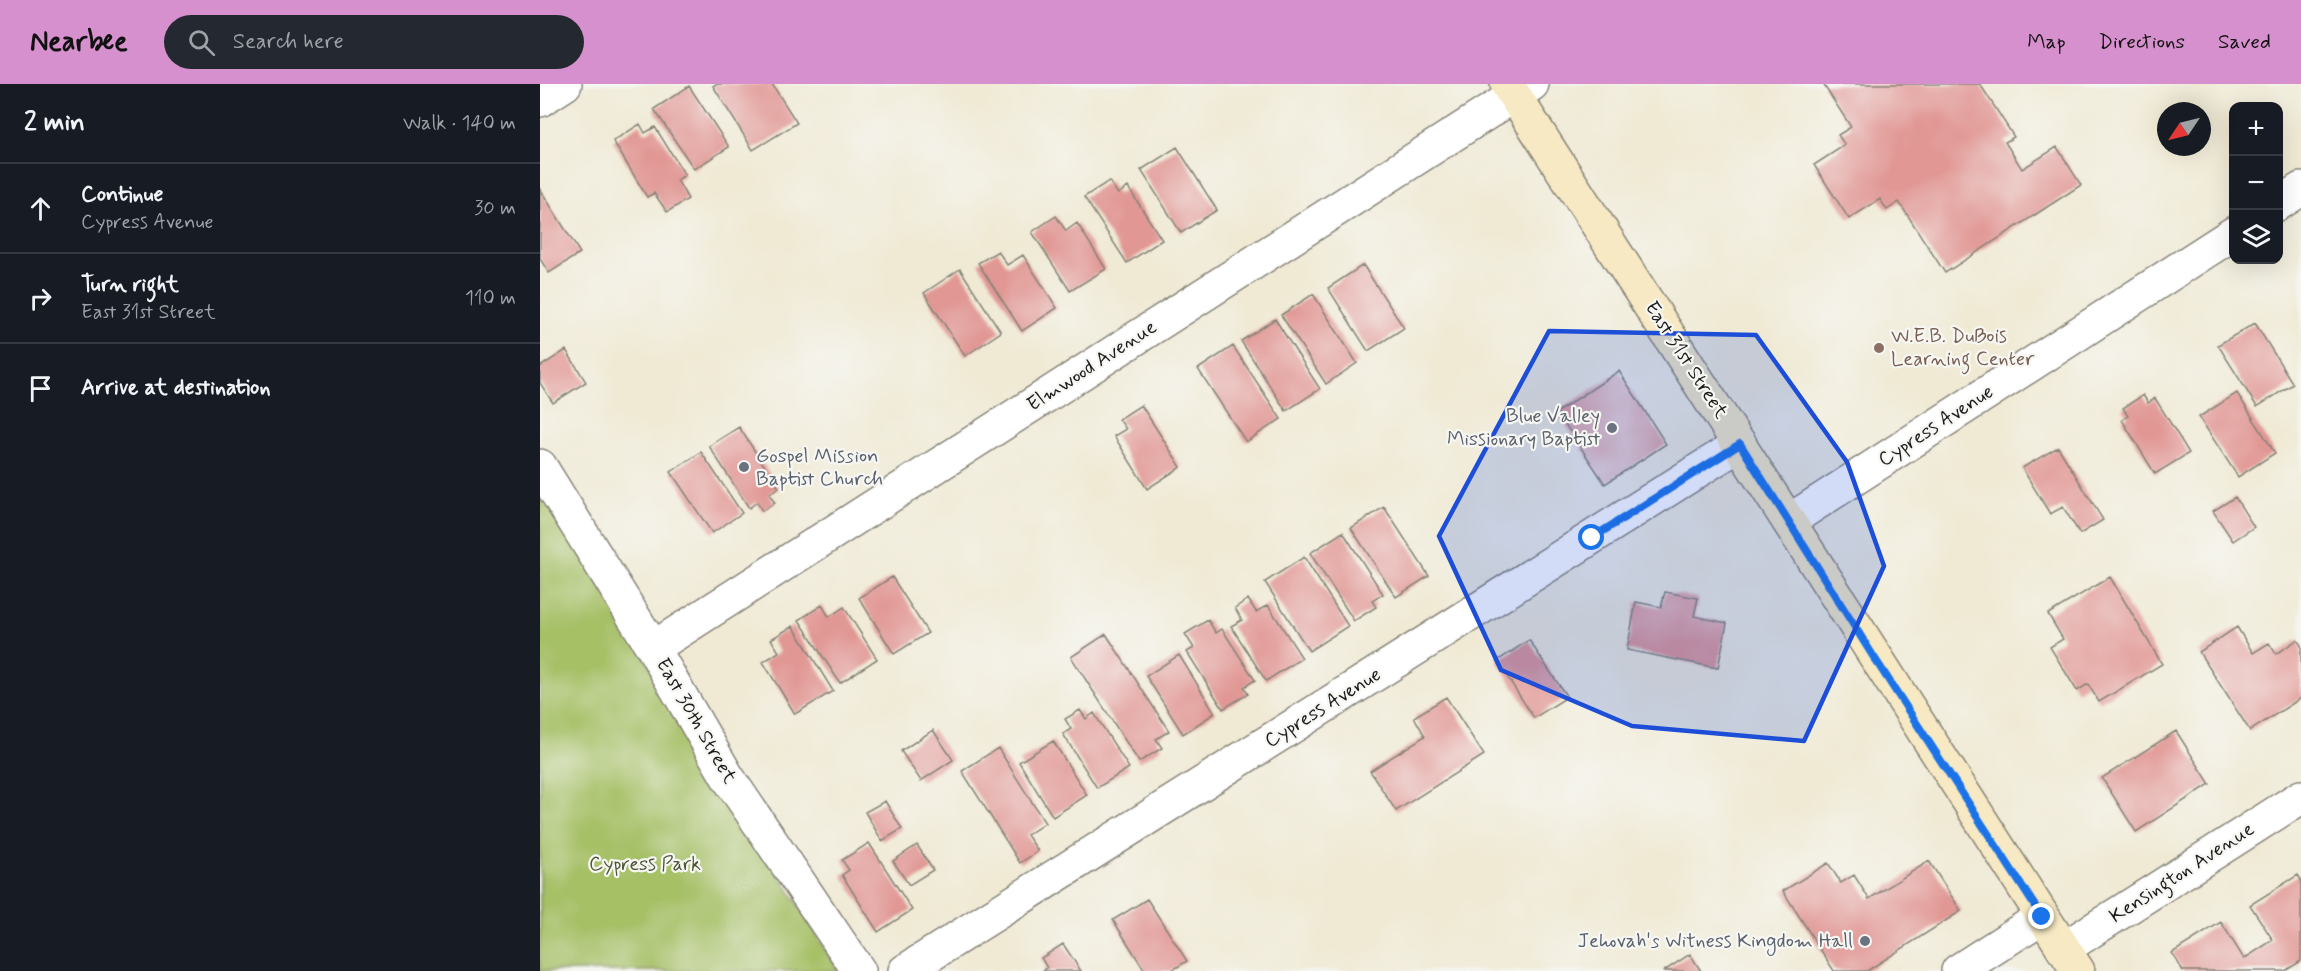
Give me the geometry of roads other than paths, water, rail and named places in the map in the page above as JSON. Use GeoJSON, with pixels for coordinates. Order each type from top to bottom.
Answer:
{"type":"FeatureCollection","features":[{"type":"Feature","properties":{"kind":"main road","name":"East 31st Street"},"geometry":{"type":"LineString","coordinates":[[1518,88],[1740,444],[2071,960]]}},
{"type":"Feature","properties":{"kind":"street"},"geometry":{"type":"LineString","coordinates":[[540,100],[565,84]]}},
{"type":"Feature","properties":{"kind":"street","name":"Elmwood Avenue"},"geometry":{"type":"LineString","coordinates":[[653,648],[1518,88]]}},
{"type":"Feature","properties":{"kind":"street"},"geometry":{"type":"LineString","coordinates":[[2283,201],[2301,189]]}},
{"type":"Feature","properties":{"kind":"street","name":"Cypress Avenue"},"geometry":{"type":"LineString","coordinates":[[1789,521],[2229,236]]}},
{"type":"Feature","properties":{"kind":"street","name":"Cypress Avenue"},"geometry":{"type":"LineString","coordinates":[[905,971],[1740,444]]}},
{"type":"Feature","properties":{"kind":"street","name":"East 30th Street"},"geometry":{"type":"LineString","coordinates":[[540,466],[653,648],[727,776],[859,971]]}},
{"type":"Feature","properties":{"kind":"street","name":"Kensington Avenue"},"geometry":{"type":"LineString","coordinates":[[2071,960],[2301,797]]}},
{"type":"Feature","properties":{"kind":"street"},"geometry":{"type":"LineString","coordinates":[[1958,971],[2042,917]]}},
{"type":"Feature","properties":{"kind":"place","name":"W.E.B. DuBois Learning Center"},"geometry":{"type":"Point","coordinates":[1879,348]}},
{"type":"Feature","properties":{"kind":"place","name":"Blue Valley Missionary Baptist"},"geometry":{"type":"Point","coordinates":[1612,428]}},
{"type":"Feature","properties":{"kind":"place","name":"Gospel Mission Baptist Church"},"geometry":{"type":"Point","coordinates":[744,467]}},
{"type":"Feature","properties":{"kind":"place","name":"Jehovah's Witness Kingdom Hall"},"geometry":{"type":"Point","coordinates":[1865,941]}},
{"type":"Feature","properties":{"kind":"park label","name":"Cypress Park"},"geometry":{"type":"Point","coordinates":[645,864]}}]}
